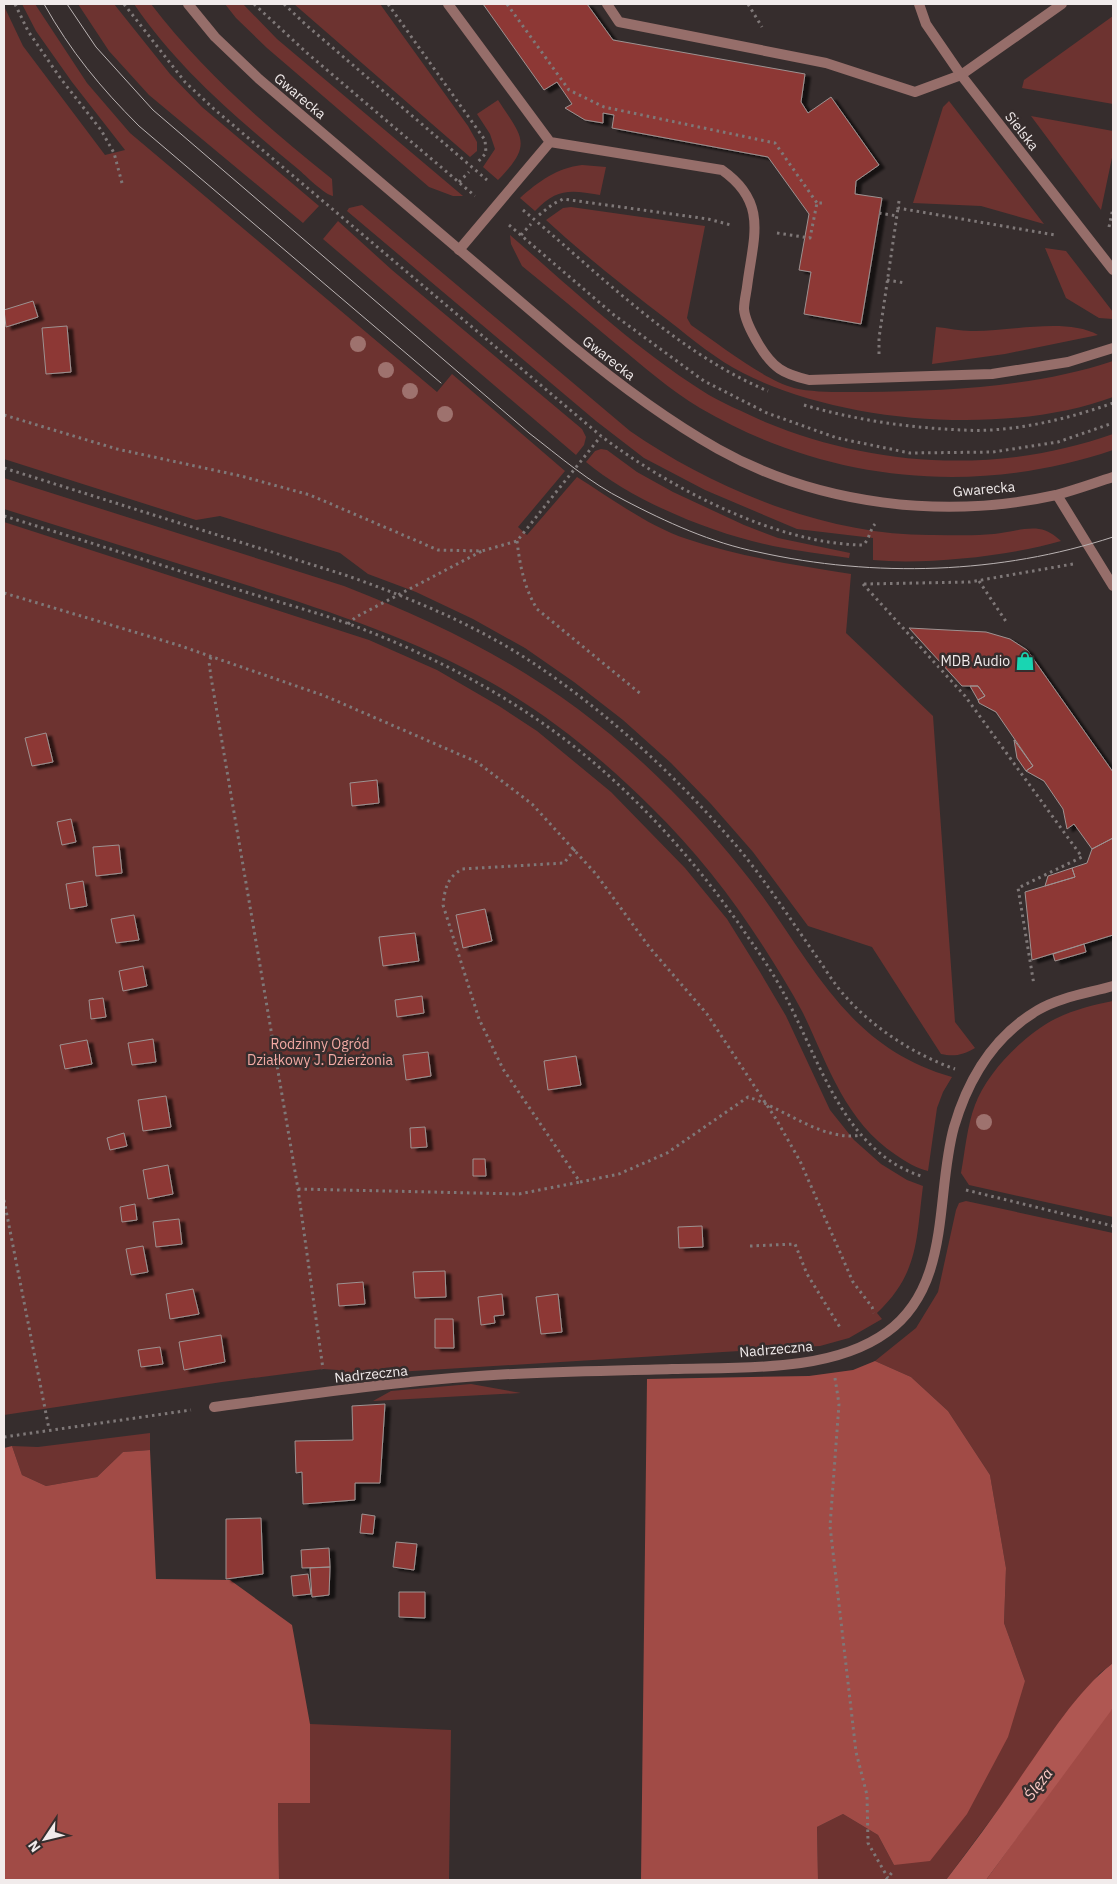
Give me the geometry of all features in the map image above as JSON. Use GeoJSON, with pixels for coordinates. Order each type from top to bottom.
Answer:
{"type":"FeatureCollection","features":[{"type":"Feature","properties":{"kind":"street","name":"Gwarecka"},"geometry":{"type":"LineString","coordinates":[[188,4],[215,38],[259,79],[622,387],[670,420],[720,450],[766,471],[816,489],[860,499],[917,506],[979,506],[1057,494],[1113,477]]}},
{"type":"Feature","properties":{"kind":"street"},"geometry":{"type":"LineString","coordinates":[[448,4],[550,142],[722,170],[737,180],[750,200],[756,220],[744,310],[751,333],[768,361],[787,375],[809,380],[992,374],[1068,362],[1113,348]]}},
{"type":"Feature","properties":{"kind":"street"},"geometry":{"type":"LineString","coordinates":[[607,4],[620,22],[826,64],[915,92],[961,75],[1062,4]]}},
{"type":"Feature","properties":{"kind":"street","name":"Sielska"},"geometry":{"type":"LineString","coordinates":[[918,4],[926,24],[961,75],[1113,270]]}},
{"type":"Feature","properties":{"kind":"street"},"geometry":{"type":"LineString","coordinates":[[459,250],[550,142]]}},
{"type":"Feature","properties":{"kind":"street"},"geometry":{"type":"LineString","coordinates":[[1057,494],[1113,586]]}},
{"type":"Feature","properties":{"kind":"street","name":"Nadrzeczna"},"geometry":{"type":"LineString","coordinates":[[214,1407],[327,1392],[478,1376],[718,1368],[779,1364],[832,1358],[881,1336],[903,1318],[918,1299],[936,1248],[954,1128],[981,1062],[996,1044],[1038,1010],[1058,1002],[1113,986]]}},
{"type":"Feature","properties":{"kind":"path"},"geometry":{"type":"LineString","coordinates":[[15,4],[28,31],[61,79],[102,130],[114,153],[122,182]]}},
{"type":"Feature","properties":{"kind":"path"},"geometry":{"type":"LineString","coordinates":[[124,4],[185,82],[214,110],[601,436],[636,462],[682,488],[763,524],[802,538],[863,545]]}},
{"type":"Feature","properties":{"kind":"path"},"geometry":{"type":"LineString","coordinates":[[254,4],[307,53],[614,315],[704,381],[767,413],[837,438],[910,452],[993,452],[1058,442],[1113,423]]}},
{"type":"Feature","properties":{"kind":"path"},"geometry":{"type":"LineString","coordinates":[[284,4],[304,24],[493,185]]}},
{"type":"Feature","properties":{"kind":"path"},"geometry":{"type":"LineString","coordinates":[[388,4],[485,140],[486,153],[478,162]]}},
{"type":"Feature","properties":{"kind":"path"},"geometry":{"type":"LineString","coordinates":[[507,4],[569,90],[604,107],[776,143],[816,202],[823,204]]}},
{"type":"Feature","properties":{"kind":"path"},"geometry":{"type":"LineString","coordinates":[[459,182],[469,172]]}},
{"type":"Feature","properties":{"kind":"path"},"geometry":{"type":"LineString","coordinates":[[539,215],[552,204],[563,199],[708,219],[754,230]]}},
{"type":"Feature","properties":{"kind":"path"},"geometry":{"type":"LineString","coordinates":[[878,338],[899,201]]}},
{"type":"Feature","properties":{"kind":"path"},"geometry":{"type":"LineString","coordinates":[[790,235],[810,238],[816,202]]}},
{"type":"Feature","properties":{"kind":"path"},"geometry":{"type":"LineString","coordinates":[[898,208],[1054,236],[1076,222]]}},
{"type":"Feature","properties":{"kind":"path"},"geometry":{"type":"LineString","coordinates":[[879,213],[897,216]]}},
{"type":"Feature","properties":{"kind":"path"},"geometry":{"type":"LineString","coordinates":[[521,234],[530,224]]}},
{"type":"Feature","properties":{"kind":"path"},"geometry":{"type":"LineString","coordinates":[[887,280],[905,283]]}},
{"type":"Feature","properties":{"kind":"path"},"geometry":{"type":"LineString","coordinates":[[4,415],[117,449],[241,476],[310,496],[438,550],[482,550],[517,541],[601,436]]}},
{"type":"Feature","properties":{"kind":"path"},"geometry":{"type":"LineString","coordinates":[[4,468],[345,575],[401,595],[474,630],[526,658],[571,690],[629,737],[676,780],[735,844],[844,996],[874,1023],[902,1042],[935,1062],[974,1076]]}},
{"type":"Feature","properties":{"kind":"path"},"geometry":{"type":"LineString","coordinates":[[4,516],[348,624],[410,649],[482,684],[543,722],[599,768],[648,814],[694,864],[749,938],[782,989],[842,1110],[862,1135],[886,1157],[912,1173],[946,1184],[1113,1226]]}},
{"type":"Feature","properties":{"kind":"path"},"geometry":{"type":"LineString","coordinates":[[517,541],[520,571],[528,593],[537,609],[642,695]]}},
{"type":"Feature","properties":{"kind":"path"},"geometry":{"type":"LineString","coordinates":[[348,624],[356,617],[401,595],[482,550]]}},
{"type":"Feature","properties":{"kind":"path"},"geometry":{"type":"LineString","coordinates":[[1038,1010],[1018,888],[1082,857],[965,696],[863,584],[978,581],[1076,564]]}},
{"type":"Feature","properties":{"kind":"path"},"geometry":{"type":"LineString","coordinates":[[978,581],[1007,623]]}},
{"type":"Feature","properties":{"kind":"path"},"geometry":{"type":"LineString","coordinates":[[4,593],[178,645],[325,696],[477,762],[532,804],[596,874],[650,948],[707,1014],[763,1102],[776,1119],[800,1161],[853,1282],[872,1307],[881,1336]]}},
{"type":"Feature","properties":{"kind":"path"},"geometry":{"type":"LineString","coordinates":[[211,657],[209,662],[211,678],[298,1189],[327,1392]]}},
{"type":"Feature","properties":{"kind":"path"},"geometry":{"type":"LineString","coordinates":[[575,849],[564,862],[462,869],[451,876],[445,888],[444,905],[458,958],[478,1019],[503,1069],[580,1182]]}},
{"type":"Feature","properties":{"kind":"path"},"geometry":{"type":"LineString","coordinates":[[298,1189],[518,1194],[580,1182],[618,1174],[667,1153],[748,1097],[829,1132],[851,1137],[862,1135]]}},
{"type":"Feature","properties":{"kind":"path"},"geometry":{"type":"LineString","coordinates":[[4,1200],[49,1430]]}},
{"type":"Feature","properties":{"kind":"path"},"geometry":{"type":"LineString","coordinates":[[750,1246],[795,1244],[807,1274],[838,1320],[850,1350]]}},
{"type":"Feature","properties":{"kind":"path"},"geometry":{"type":"LineString","coordinates":[[832,1358],[839,1404],[830,1526],[856,1752],[867,1795],[868,1843],[887,1879],[894,1870]]}},
{"type":"Feature","properties":{"kind":"path"},"geometry":{"type":"LineString","coordinates":[[4,1437],[214,1407]]}},
{"type":"Feature","properties":{"kind":"green space"},"geometry":{"type":"Polygon","coordinates":[[[22,4],[35,4],[87,83],[130,133],[437,392],[452,374],[565,471],[518,527],[527,535],[577,477],[658,527],[687,539],[748,556],[851,574],[846,633],[933,716],[955,1022],[975,1048],[958,1055],[941,1054],[872,947],[808,926],[753,852],[711,804],[671,763],[623,720],[574,682],[525,648],[473,619],[416,592],[368,574],[340,553],[220,516],[196,520],[4,459],[4,6],[23,46],[105,155],[125,150],[72,82],[36,31],[22,4]]]}},
{"type":"Feature","properties":{"kind":"green space"},"geometry":{"type":"Polygon","coordinates":[[[78,4],[114,4],[170,74],[202,107],[319,206],[303,223],[149,95],[109,51],[78,4]]]}},
{"type":"Feature","properties":{"kind":"green space"},"geometry":{"type":"Polygon","coordinates":[[[134,4],[151,4],[213,75],[283,139],[332,179],[333,196],[315,184],[253,131],[189,72],[151,28],[134,4]]]}},
{"type":"Feature","properties":{"kind":"green space"},"geometry":{"type":"Polygon","coordinates":[[[225,4],[243,4],[277,39],[463,196],[453,196],[429,187],[267,48],[236,18],[225,4]]]}},
{"type":"Feature","properties":{"kind":"green space"},"geometry":{"type":"Polygon","coordinates":[[[294,4],[380,4],[468,126],[477,142],[477,151],[470,157],[294,4]]]}},
{"type":"Feature","properties":{"kind":"green space"},"geometry":{"type":"Polygon","coordinates":[[[1113,16],[1113,104],[1022,88],[1024,80],[1113,16]]]}},
{"type":"Feature","properties":{"kind":"green space"},"geometry":{"type":"Polygon","coordinates":[[[498,100],[518,133],[520,149],[509,168],[498,180],[483,167],[495,149],[490,134],[477,114],[498,100]]]}},
{"type":"Feature","properties":{"kind":"green space"},"geometry":{"type":"Polygon","coordinates":[[[949,101],[1044,224],[981,206],[913,203],[943,107],[949,101]]]}},
{"type":"Feature","properties":{"kind":"green space"},"geometry":{"type":"Polygon","coordinates":[[[1031,116],[1113,131],[1113,153],[1101,210],[1031,116]]]}},
{"type":"Feature","properties":{"kind":"green space"},"geometry":{"type":"Polygon","coordinates":[[[582,165],[606,167],[600,195],[564,192],[550,198],[535,211],[520,198],[534,186],[556,172],[582,165]]]}},
{"type":"Feature","properties":{"kind":"green space"},"geometry":{"type":"Polygon","coordinates":[[[362,205],[630,431],[698,472],[774,506],[813,518],[853,527],[893,533],[933,535],[979,535],[1034,529],[1048,532],[1061,541],[1018,551],[968,558],[918,561],[873,560],[873,538],[797,529],[705,490],[644,458],[596,421],[347,211],[349,208],[362,205]]]}},
{"type":"Feature","properties":{"kind":"green space"},"geometry":{"type":"Polygon","coordinates":[[[571,207],[705,226],[687,318],[691,325],[741,360],[768,377],[794,388],[839,392],[960,389],[1053,377],[1113,361],[1113,397],[1071,409],[1025,417],[976,420],[926,419],[876,413],[828,404],[783,390],[743,373],[705,349],[606,272],[546,220],[563,208],[571,207]]]}},
{"type":"Feature","properties":{"kind":"green space"},"geometry":{"type":"Polygon","coordinates":[[[338,221],[392,270],[582,429],[586,437],[584,445],[576,455],[323,239],[338,221]]]}},
{"type":"Feature","properties":{"kind":"green space"},"geometry":{"type":"Polygon","coordinates":[[[510,235],[602,316],[675,373],[725,403],[765,422],[807,437],[850,449],[894,457],[938,460],[982,460],[1027,455],[1070,447],[1113,434],[1113,450],[1061,465],[1008,474],[955,477],[902,474],[850,466],[798,452],[748,433],[700,408],[667,386],[522,266],[511,244],[510,235]]]}},
{"type":"Feature","properties":{"kind":"green space"},"geometry":{"type":"Polygon","coordinates":[[[1045,248],[1066,251],[1113,312],[1113,319],[1099,318],[1066,298],[1045,248]]]}},
{"type":"Feature","properties":{"kind":"green space"},"geometry":{"type":"Polygon","coordinates":[[[1054,326],[1085,330],[1098,335],[1005,354],[932,364],[936,327],[963,331],[986,331],[1054,326]]]}},
{"type":"Feature","properties":{"kind":"green space"},"geometry":{"type":"Polygon","coordinates":[[[607,450],[637,472],[673,492],[744,525],[778,538],[850,553],[849,558],[750,541],[675,514],[626,490],[586,462],[595,451],[607,450]]]}},
{"type":"Feature","properties":{"kind":"green space"},"geometry":{"type":"Polygon","coordinates":[[[4,478],[344,586],[391,605],[478,646],[558,695],[597,723],[671,790],[719,842],[763,897],[821,980],[863,1028],[888,1048],[918,1064],[952,1077],[943,1092],[937,1108],[928,1171],[896,1155],[863,1126],[840,1091],[803,1013],[784,979],[738,909],[697,856],[633,790],[555,724],[492,683],[399,638],[270,592],[4,509],[4,478]]]}},
{"type":"Feature","properties":{"kind":"green space","name":"Rodzinny Ogród Działkowy J. Dzierżonia"},"geometry":{"type":"Polygon","coordinates":[[[4,522],[369,640],[437,670],[499,706],[537,731],[611,792],[685,868],[727,919],[786,1016],[830,1110],[854,1140],[881,1164],[907,1180],[923,1186],[913,1255],[901,1284],[877,1313],[882,1319],[849,1338],[820,1346],[348,1375],[338,1370],[323,1369],[222,1382],[4,1415],[4,522]]]}},
{"type":"Feature","properties":{"kind":"green space"},"geometry":{"type":"Polygon","coordinates":[[[1113,1001],[1113,1217],[969,1185],[961,1173],[970,1121],[981,1092],[997,1068],[1019,1045],[1055,1019],[1083,1008],[1113,1001]]]}},
{"type":"Feature","properties":{"kind":"green space"},"geometry":{"type":"Polygon","coordinates":[[[966,1201],[1113,1233],[1113,1663],[1099,1674],[946,1880],[818,1880],[817,1827],[843,1814],[878,1835],[894,1865],[1025,1681],[1004,1623],[1006,1568],[990,1475],[948,1411],[911,1377],[875,1361],[916,1328],[938,1292],[956,1210],[959,1203],[966,1201]]]}},
{"type":"Feature","properties":{"kind":"green space"},"geometry":{"type":"Polygon","coordinates":[[[471,1384],[521,1393],[373,1401],[391,1391],[471,1384]]]}},
{"type":"Feature","properties":{"kind":"green space"},"geometry":{"type":"Polygon","coordinates":[[[150,1433],[150,1450],[123,1452],[97,1477],[46,1486],[22,1475],[12,1446],[38,1447],[150,1433]]]}},
{"type":"Feature","properties":{"kind":"green space"},"geometry":{"type":"Polygon","coordinates":[[[310,1724],[451,1730],[449,1880],[279,1880],[278,1803],[310,1803],[310,1724]]]}},
{"type":"Feature","properties":{"kind":"shaded area"},"geometry":{"type":"Polygon","coordinates":[[[875,1361],[911,1377],[948,1411],[990,1475],[1006,1568],[1004,1623],[1025,1681],[1008,1737],[967,1814],[930,1861],[894,1865],[878,1835],[843,1814],[817,1827],[818,1880],[641,1880],[647,1379],[809,1376],[853,1370],[875,1361]]]}},
{"type":"Feature","properties":{"kind":"shaded area"},"geometry":{"type":"Polygon","coordinates":[[[12,1446],[22,1475],[46,1486],[97,1477],[123,1452],[150,1450],[156,1579],[230,1580],[292,1625],[310,1724],[310,1803],[278,1803],[279,1880],[4,1880],[4,1448],[12,1446]]]}},
{"type":"Feature","properties":{"kind":"shaded area"},"geometry":{"type":"Polygon","coordinates":[[[1113,1708],[1113,1880],[986,1880],[1106,1715],[1113,1708]]]}},
{"type":"Feature","properties":{"kind":"water","name":"Ślęza"},"geometry":{"type":"Polygon","coordinates":[[[1113,1663],[1113,1708],[986,1880],[946,1880],[1075,1701],[1113,1663]]]}},
{"type":"Feature","properties":{"kind":"building"},"geometry":{"type":"Polygon","coordinates":[[[483,4],[587,4],[613,40],[805,74],[801,102],[808,113],[831,97],[879,165],[856,181],[855,194],[882,198],[861,324],[804,314],[811,272],[799,270],[809,214],[768,157],[612,128],[614,115],[603,113],[603,123],[585,120],[565,108],[572,104],[557,82],[544,90],[483,4]]]}},
{"type":"Feature","properties":{"kind":"building"},"geometry":{"type":"Polygon","coordinates":[[[33,301],[38,317],[6,327],[4,310],[33,301]]]}},
{"type":"Feature","properties":{"kind":"building"},"geometry":{"type":"Polygon","coordinates":[[[67,326],[71,372],[46,374],[42,328],[67,326]]]}},
{"type":"Feature","properties":{"kind":"building"},"geometry":{"type":"Polygon","coordinates":[[[909,628],[986,632],[1010,639],[1027,650],[1113,772],[1113,838],[1092,849],[1074,824],[1067,829],[1063,809],[1044,781],[1026,771],[1033,766],[996,712],[979,703],[978,700],[985,696],[978,686],[962,686],[909,628]]]}},
{"type":"Feature","properties":{"kind":"building"},"geometry":{"type":"Polygon","coordinates":[[[970,686],[978,686],[985,696],[978,700],[970,686]]]}},
{"type":"Feature","properties":{"kind":"building"},"geometry":{"type":"Polygon","coordinates":[[[46,733],[53,762],[32,766],[25,738],[46,733]]]}},
{"type":"Feature","properties":{"kind":"building"},"geometry":{"type":"Polygon","coordinates":[[[1014,740],[1033,766],[1026,771],[1017,758],[1014,740]]]}},
{"type":"Feature","properties":{"kind":"building"},"geometry":{"type":"Polygon","coordinates":[[[377,780],[379,803],[352,806],[350,783],[377,780]]]}},
{"type":"Feature","properties":{"kind":"building"},"geometry":{"type":"Polygon","coordinates":[[[71,819],[76,842],[62,845],[57,822],[71,819]]]}},
{"type":"Feature","properties":{"kind":"building"},"geometry":{"type":"Polygon","coordinates":[[[1113,838],[1113,935],[1032,960],[1025,892],[1075,877],[1072,868],[1087,863],[1092,849],[1113,838]]]}},
{"type":"Feature","properties":{"kind":"building"},"geometry":{"type":"Polygon","coordinates":[[[119,845],[122,873],[96,876],[93,847],[119,845]]]}},
{"type":"Feature","properties":{"kind":"building"},"geometry":{"type":"Polygon","coordinates":[[[1072,868],[1075,877],[1045,886],[1048,876],[1072,868]]]}},
{"type":"Feature","properties":{"kind":"building"},"geometry":{"type":"Polygon","coordinates":[[[83,881],[87,906],[70,909],[66,884],[83,881]]]}},
{"type":"Feature","properties":{"kind":"building"},"geometry":{"type":"Polygon","coordinates":[[[485,909],[492,941],[463,948],[456,915],[485,909]]]}},
{"type":"Feature","properties":{"kind":"building"},"geometry":{"type":"Polygon","coordinates":[[[134,915],[139,940],[116,943],[111,919],[134,915]]]}},
{"type":"Feature","properties":{"kind":"building"},"geometry":{"type":"Polygon","coordinates":[[[415,933],[419,961],[383,966],[379,937],[415,933]]]}},
{"type":"Feature","properties":{"kind":"building"},"geometry":{"type":"Polygon","coordinates":[[[1084,944],[1086,952],[1055,961],[1053,954],[1084,944]]]}},
{"type":"Feature","properties":{"kind":"building"},"geometry":{"type":"Polygon","coordinates":[[[143,966],[147,986],[123,991],[119,971],[143,966]]]}},
{"type":"Feature","properties":{"kind":"building"},"geometry":{"type":"Polygon","coordinates":[[[422,996],[424,1013],[397,1017],[395,1000],[422,996]]]}},
{"type":"Feature","properties":{"kind":"building"},"geometry":{"type":"Polygon","coordinates":[[[103,998],[106,1017],[91,1019],[89,1000],[103,998]]]}},
{"type":"Feature","properties":{"kind":"building"},"geometry":{"type":"Polygon","coordinates":[[[153,1039],[156,1062],[132,1065],[128,1043],[153,1039]]]}},
{"type":"Feature","properties":{"kind":"building"},"geometry":{"type":"Polygon","coordinates":[[[87,1040],[92,1064],[65,1069],[60,1045],[87,1040]]]}},
{"type":"Feature","properties":{"kind":"building"},"geometry":{"type":"Polygon","coordinates":[[[428,1052],[431,1076],[406,1080],[403,1055],[428,1052]]]}},
{"type":"Feature","properties":{"kind":"building"},"geometry":{"type":"Polygon","coordinates":[[[576,1056],[581,1085],[548,1090],[544,1061],[576,1056]]]}},
{"type":"Feature","properties":{"kind":"building"},"geometry":{"type":"Polygon","coordinates":[[[166,1096],[171,1127],[143,1131],[138,1100],[166,1096]]]}},
{"type":"Feature","properties":{"kind":"building"},"geometry":{"type":"Polygon","coordinates":[[[425,1127],[427,1147],[411,1148],[410,1128],[425,1127]]]}},
{"type":"Feature","properties":{"kind":"building"},"geometry":{"type":"Polygon","coordinates":[[[124,1133],[127,1146],[110,1150],[107,1138],[124,1133]]]}},
{"type":"Feature","properties":{"kind":"building"},"geometry":{"type":"Polygon","coordinates":[[[473,1159],[485,1159],[486,1176],[473,1176],[473,1159]]]}},
{"type":"Feature","properties":{"kind":"building"},"geometry":{"type":"Polygon","coordinates":[[[168,1165],[173,1194],[148,1199],[143,1170],[168,1165]]]}},
{"type":"Feature","properties":{"kind":"building"},"geometry":{"type":"Polygon","coordinates":[[[135,1204],[137,1220],[122,1222],[120,1207],[135,1204]]]}},
{"type":"Feature","properties":{"kind":"building"},"geometry":{"type":"Polygon","coordinates":[[[179,1219],[182,1244],[156,1247],[153,1222],[179,1219]]]}},
{"type":"Feature","properties":{"kind":"building"},"geometry":{"type":"Polygon","coordinates":[[[702,1226],[703,1247],[679,1248],[678,1227],[702,1226]]]}},
{"type":"Feature","properties":{"kind":"building"},"geometry":{"type":"Polygon","coordinates":[[[143,1246],[148,1272],[131,1275],[126,1249],[143,1246]]]}},
{"type":"Feature","properties":{"kind":"building"},"geometry":{"type":"Polygon","coordinates":[[[445,1271],[446,1297],[415,1298],[413,1272],[445,1271]]]}},
{"type":"Feature","properties":{"kind":"building"},"geometry":{"type":"Polygon","coordinates":[[[363,1282],[365,1304],[339,1306],[337,1284],[363,1282]]]}},
{"type":"Feature","properties":{"kind":"building"},"geometry":{"type":"Polygon","coordinates":[[[193,1289],[199,1314],[170,1319],[166,1294],[193,1289]]]}},
{"type":"Feature","properties":{"kind":"building"},"geometry":{"type":"Polygon","coordinates":[[[502,1294],[504,1315],[494,1316],[495,1323],[481,1325],[478,1297],[502,1294]]]}},
{"type":"Feature","properties":{"kind":"building"},"geometry":{"type":"Polygon","coordinates":[[[558,1294],[562,1332],[541,1334],[536,1297],[558,1294]]]}},
{"type":"Feature","properties":{"kind":"building"},"geometry":{"type":"Polygon","coordinates":[[[435,1319],[453,1319],[454,1348],[435,1348],[435,1319]]]}},
{"type":"Feature","properties":{"kind":"building"},"geometry":{"type":"Polygon","coordinates":[[[221,1335],[225,1362],[184,1370],[179,1342],[221,1335]]]}},
{"type":"Feature","properties":{"kind":"building"},"geometry":{"type":"Polygon","coordinates":[[[160,1347],[163,1364],[141,1367],[138,1350],[160,1347]]]}},
{"type":"Feature","properties":{"kind":"building"},"geometry":{"type":"Polygon","coordinates":[[[385,1404],[380,1483],[355,1483],[355,1500],[303,1504],[302,1472],[296,1473],[295,1441],[353,1440],[352,1406],[385,1404]]]}},
{"type":"Feature","properties":{"kind":"building"},"geometry":{"type":"Polygon","coordinates":[[[362,1514],[375,1516],[373,1534],[360,1533],[362,1514]]]}},
{"type":"Feature","properties":{"kind":"building"},"geometry":{"type":"Polygon","coordinates":[[[261,1518],[263,1574],[226,1579],[226,1519],[261,1518]]]}},
{"type":"Feature","properties":{"kind":"building"},"geometry":{"type":"Polygon","coordinates":[[[396,1542],[417,1544],[414,1570],[393,1567],[396,1542]]]}},
{"type":"Feature","properties":{"kind":"building"},"geometry":{"type":"Polygon","coordinates":[[[329,1548],[330,1567],[302,1568],[301,1550],[329,1548]]]}},
{"type":"Feature","properties":{"kind":"building"},"geometry":{"type":"Polygon","coordinates":[[[330,1567],[329,1595],[312,1597],[310,1568],[330,1567]]]}},
{"type":"Feature","properties":{"kind":"building"},"geometry":{"type":"Polygon","coordinates":[[[308,1574],[311,1594],[293,1596],[291,1576],[308,1574]]]}},
{"type":"Feature","properties":{"kind":"building"},"geometry":{"type":"Polygon","coordinates":[[[399,1592],[425,1592],[425,1618],[399,1617],[399,1592]]]}},
{"type":"Feature","properties":{"kind":"tram line"},"geometry":{"type":"LineString","coordinates":[[44,4],[65,38],[87,68],[139,126],[441,383]]}},
{"type":"Feature","properties":{"kind":"tram line"},"geometry":{"type":"LineString","coordinates":[[67,4],[96,47],[153,110],[529,433],[587,477],[611,493],[640,508],[690,531],[741,548],[802,560],[847,566],[937,568],[982,565],[1026,559],[1113,537]]}},
{"type":"Feature","properties":{"kind":"place","name":"MDB Audio"},"geometry":{"type":"Point","coordinates":[1025,661]}}]}
